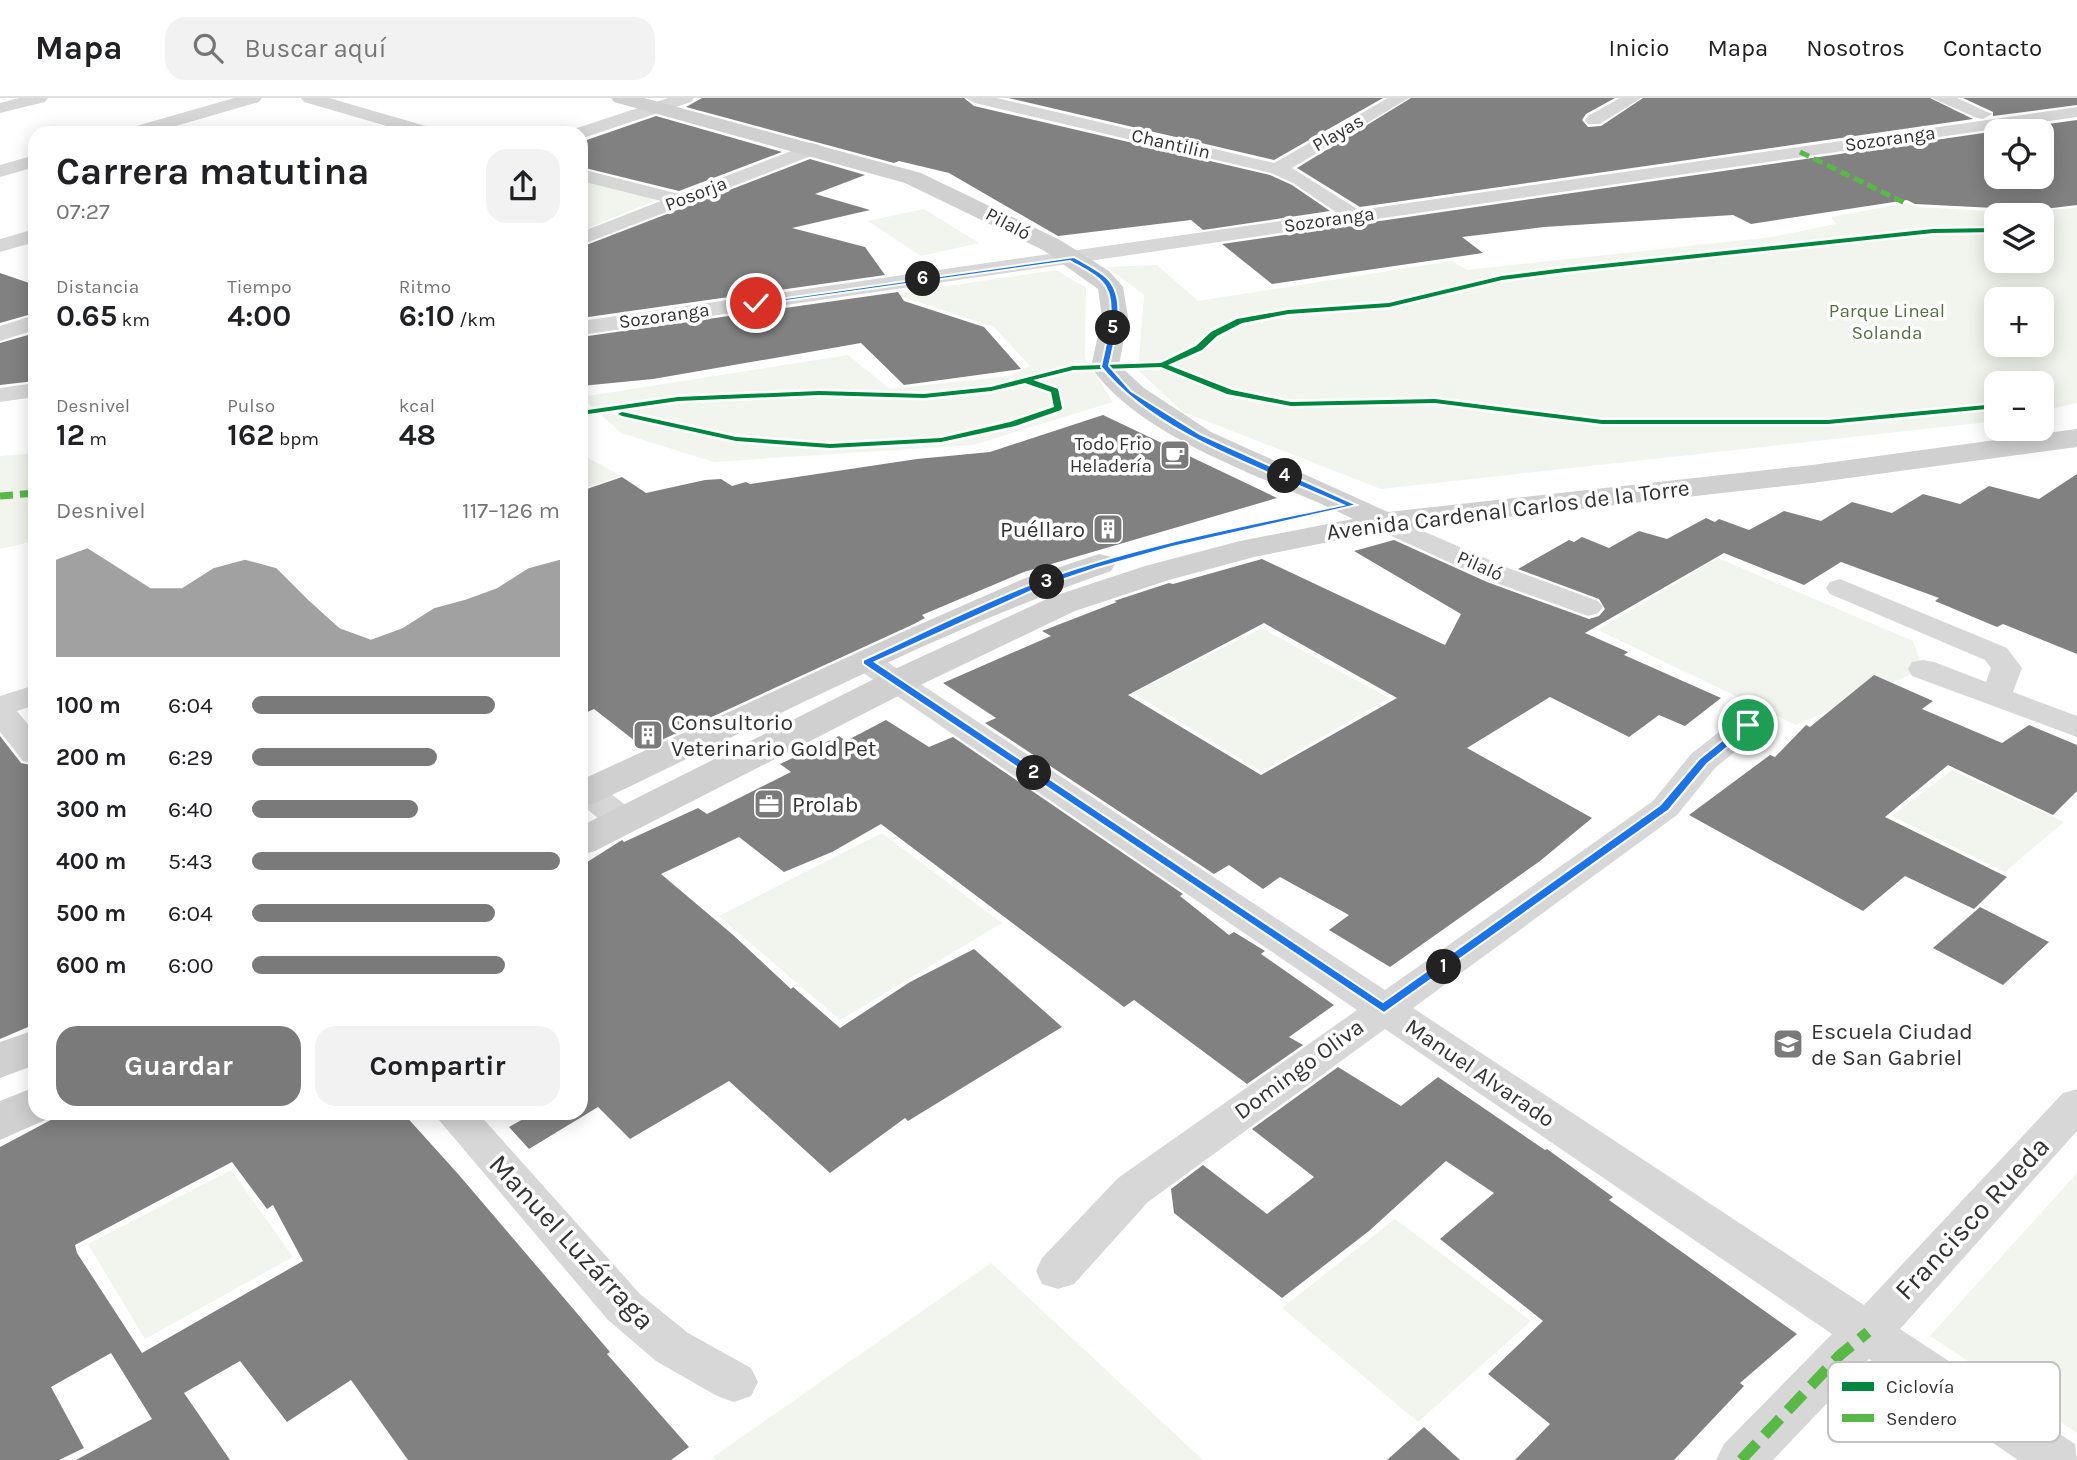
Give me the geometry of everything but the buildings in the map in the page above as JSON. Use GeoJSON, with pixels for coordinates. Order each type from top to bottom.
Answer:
{"type":"FeatureCollection","features":[{"type":"Feature","properties":{"kind":"street"},"geometry":{"type":"LineString","coordinates":[[0,108],[39,98]]}},
{"type":"Feature","properties":{"kind":"street"},"geometry":{"type":"LineString","coordinates":[[156,126],[253,98]]}},
{"type":"Feature","properties":{"kind":"street"},"geometry":{"type":"LineString","coordinates":[[310,98],[407,126]]}},
{"type":"Feature","properties":{"kind":"street","name":"Pilaló"},"geometry":{"type":"LineString","coordinates":[[621,98],[913,178],[956,196],[1063,253],[1103,278],[1110,287],[1115,318],[1105,367],[1128,393],[1197,436],[1353,505],[1498,575],[1588,607]]}},
{"type":"Feature","properties":{"kind":"street"},"geometry":{"type":"LineString","coordinates":[[588,130],[685,98]]}},
{"type":"Feature","properties":{"kind":"street","name":"Chantilin"},"geometry":{"type":"LineString","coordinates":[[975,98],[1277,169],[1300,179],[1348,211]]}},
{"type":"Feature","properties":{"kind":"street","name":"Playas"},"geometry":{"type":"LineString","coordinates":[[1277,169],[1400,98]]}},
{"type":"Feature","properties":{"kind":"street"},"geometry":{"type":"LineString","coordinates":[[1594,120],[1632,98]]}},
{"type":"Feature","properties":{"kind":"street"},"geometry":{"type":"LineString","coordinates":[[1941,98],[1983,114]]}},
{"type":"Feature","properties":{"kind":"street","name":"Sozoranga"},"geometry":{"type":"LineString","coordinates":[[588,327],[840,285],[2077,101]]}},
{"type":"Feature","properties":{"kind":"street","name":"Sozoranga"},"geometry":{"type":"LineString","coordinates":[[1348,211],[2077,112]]}},
{"type":"Feature","properties":{"kind":"street"},"geometry":{"type":"LineString","coordinates":[[375,126],[390,121]]}},
{"type":"Feature","properties":{"kind":"street","name":"Posorja"},"geometry":{"type":"LineString","coordinates":[[588,236],[812,149]]}},
{"type":"Feature","properties":{"kind":"street"},"geometry":{"type":"LineString","coordinates":[[0,171],[28,163]]}},
{"type":"Feature","properties":{"kind":"street"},"geometry":{"type":"LineString","coordinates":[[588,177],[680,201]]}},
{"type":"Feature","properties":{"kind":"street"},"geometry":{"type":"LineString","coordinates":[[0,246],[28,237]]}},
{"type":"Feature","properties":{"kind":"street","name":"Sozoranga"},"geometry":{"type":"LineString","coordinates":[[588,313],[840,285]]}},
{"type":"Feature","properties":{"kind":"street"},"geometry":{"type":"LineString","coordinates":[[0,335],[28,325]]}},
{"type":"Feature","properties":{"kind":"street"},"geometry":{"type":"LineString","coordinates":[[0,335],[28,333]]}},
{"type":"Feature","properties":{"kind":"street"},"geometry":{"type":"LineString","coordinates":[[0,395],[28,391]]}},
{"type":"Feature","properties":{"kind":"street"},"geometry":{"type":"LineString","coordinates":[[2054,424],[2077,419]]}},
{"type":"Feature","properties":{"kind":"street","name":"Avenida Cardenal Carlos de la Torre"},"geometry":{"type":"LineString","coordinates":[[588,839],[624,821],[1035,586],[1093,566],[1171,544],[1353,505],[1984,434]]}},
{"type":"Feature","properties":{"kind":"street","name":"Avenida Cardenal Carlos de la Torre"},"geometry":{"type":"LineString","coordinates":[[588,789],[758,710],[882,672],[1063,604],[1157,573],[1251,548],[1384,522],[1812,474],[2077,438]]}},
{"type":"Feature","properties":{"kind":"street"},"geometry":{"type":"LineString","coordinates":[[1840,588],[1996,654],[2007,668],[1996,695]]}},
{"type":"Feature","properties":{"kind":"street"},"geometry":{"type":"LineString","coordinates":[[1923,669],[2077,727]]}},
{"type":"Feature","properties":{"kind":"street","name":"Manuel Alvarado"},"geometry":{"type":"LineString","coordinates":[[882,672],[1913,1362]]}},
{"type":"Feature","properties":{"kind":"street"},"geometry":{"type":"LineString","coordinates":[[28,697],[0,709],[28,745]]}},
{"type":"Feature","properties":{"kind":"street","name":"Domingo Oliva"},"geometry":{"type":"LineString","coordinates":[[1058,1271],[1133,1190],[1665,808],[1703,761],[1748,725]]}},
{"type":"Feature","properties":{"kind":"street"},"geometry":{"type":"LineString","coordinates":[[588,795],[624,821]]}},
{"type":"Feature","properties":{"kind":"street"},"geometry":{"type":"LineString","coordinates":[[0,1061],[28,1049]]}},
{"type":"Feature","properties":{"kind":"street","name":"Francisco Rueda"},"geometry":{"type":"LineString","coordinates":[[1833,1362],[1868,1332],[2077,1104]]}},
{"type":"Feature","properties":{"kind":"street"},"geometry":{"type":"LineString","coordinates":[[0,1122],[28,1108]]}},
{"type":"Feature","properties":{"kind":"street","name":"Manuel Luzárraga"},"geometry":{"type":"LineString","coordinates":[[460,1120],[624,1307],[673,1347],[734,1382]]}},
{"type":"Feature","properties":{"kind":"street","name":"Francisco Rueda"},"geometry":{"type":"LineString","coordinates":[[1741,1460],[1828,1367]]}},
{"type":"Feature","properties":{"kind":"street","name":"Manuel Alvarado"},"geometry":{"type":"LineString","coordinates":[[2031,1442],[2058,1460]]}},
{"type":"Feature","properties":{"kind":"green space"},"geometry":{"type":"Polygon","coordinates":[[[588,178],[661,198],[588,228],[588,178]]]}},
{"type":"Feature","properties":{"kind":"green space","name":"Parque Lineal Solanda"},"geometry":{"type":"Polygon","coordinates":[[[1907,203],[1919,207],[1984,211],[1984,273],[2054,273],[2054,209],[2077,208],[2077,403],[2054,408],[2054,371],[1984,371],[1984,422],[1381,489],[1183,412],[1138,370],[1144,295],[1107,267],[1157,265],[1198,301],[1452,261],[1467,270],[1772,237],[1836,224],[1831,217],[1907,203]]]}},
{"type":"Feature","properties":{"kind":"green space"},"geometry":{"type":"Polygon","coordinates":[[[924,209],[979,243],[921,256],[868,221],[924,209]]]}},
{"type":"Feature","properties":{"kind":"green space"},"geometry":{"type":"Polygon","coordinates":[[[1056,270],[1086,288],[1085,358],[1113,402],[973,445],[714,462],[621,433],[588,403],[588,396],[848,355],[890,389],[1010,376],[1030,366],[994,327],[894,294],[1056,270]]]}},
{"type":"Feature","properties":{"kind":"green space"},"geometry":{"type":"Polygon","coordinates":[[[28,454],[28,543],[0,549],[0,456],[28,454]]]}},
{"type":"Feature","properties":{"kind":"green space"},"geometry":{"type":"Polygon","coordinates":[[[588,458],[621,476],[588,487],[588,458]]]}},
{"type":"Feature","properties":{"kind":"green space"},"geometry":{"type":"Polygon","coordinates":[[[1718,558],[1913,641],[1923,669],[1796,725],[1598,630],[1718,558]]]}},
{"type":"Feature","properties":{"kind":"green space"},"geometry":{"type":"Polygon","coordinates":[[[1262,628],[1389,698],[1262,772],[1133,693],[1262,628]]]}},
{"type":"Feature","properties":{"kind":"green space"},"geometry":{"type":"Polygon","coordinates":[[[1952,770],[2064,822],[2005,872],[1892,816],[1952,770]]]}},
{"type":"Feature","properties":{"kind":"green space"},"geometry":{"type":"Polygon","coordinates":[[[882,833],[1002,923],[840,1020],[719,916],[882,833]]]}},
{"type":"Feature","properties":{"kind":"green space"},"geometry":{"type":"Polygon","coordinates":[[[231,1170],[293,1257],[145,1339],[88,1244],[231,1170]]]}},
{"type":"Feature","properties":{"kind":"green space"},"geometry":{"type":"Polygon","coordinates":[[[2077,1173],[2077,1433],[2060,1422],[2060,1362],[1969,1362],[1930,1336],[2077,1173]]]}},
{"type":"Feature","properties":{"kind":"green space"},"geometry":{"type":"Polygon","coordinates":[[[1395,1219],[1531,1321],[1418,1422],[1282,1308],[1395,1219]]]}},
{"type":"Feature","properties":{"kind":"green space"},"geometry":{"type":"Polygon","coordinates":[[[991,1263],[1203,1460],[716,1460],[713,1457],[991,1263]]]}},
{"type":"Feature","properties":{"kind":"marked path"},"geometry":{"type":"LineString","coordinates":[[1800,152],[1905,203]]}},
{"type":"Feature","properties":{"kind":"marked path"},"geometry":{"type":"LineString","coordinates":[[0,496],[28,494]]}},
{"type":"Feature","properties":{"kind":"marked path"},"geometry":{"type":"LineString","coordinates":[[1833,1362],[1868,1332]]}},
{"type":"Feature","properties":{"kind":"marked path"},"geometry":{"type":"LineString","coordinates":[[1741,1460],[1828,1368]]}},
{"type":"Feature","properties":{"kind":"cycle path"},"geometry":{"type":"LineString","coordinates":[[1162,365],[1199,348],[1214,334],[1240,321],[1288,312],[1389,305],[1502,278],[1565,270],[1933,231],[1984,230]]}},
{"type":"Feature","properties":{"kind":"cycle path"},"geometry":{"type":"LineString","coordinates":[[588,412],[678,399],[819,393],[924,396],[991,389],[1073,368],[1162,365],[1230,392],[1291,404],[1435,401],[1602,422],[1828,422],[1984,407]]}},
{"type":"Feature","properties":{"kind":"cycle path"},"geometry":{"type":"LineString","coordinates":[[622,414],[736,439],[830,446],[941,440],[1012,424],[1058,408],[1055,391],[1025,380]]}},
{"type":"Feature","properties":{"kind":"place","name":"Todo Frio Heladería"},"geometry":{"type":"Point","coordinates":[1175,455]}},
{"type":"Feature","properties":{"kind":"place","name":"Puéllaro"},"geometry":{"type":"Point","coordinates":[1108,529]}},
{"type":"Feature","properties":{"kind":"place","name":"Consultorio Veterinario Gold Pet"},"geometry":{"type":"Point","coordinates":[648,735]}},
{"type":"Feature","properties":{"kind":"place","name":"Prolab"},"geometry":{"type":"Point","coordinates":[769,804]}},
{"type":"Feature","properties":{"kind":"place","name":"Escuela Ciudad de San Gabriel"},"geometry":{"type":"Point","coordinates":[1788,1044]}},
{"type":"Feature","properties":{"kind":"route"},"geometry":{"type":"LineString","coordinates":[[756,303],[1071,258],[1103,278],[1110,287],[1115,318],[1105,367],[1128,393],[1197,436],[1353,505],[1171,544],[1093,566],[1035,586],[867,662],[1384,1008],[1665,808],[1703,761],[1748,725]]}}]}
